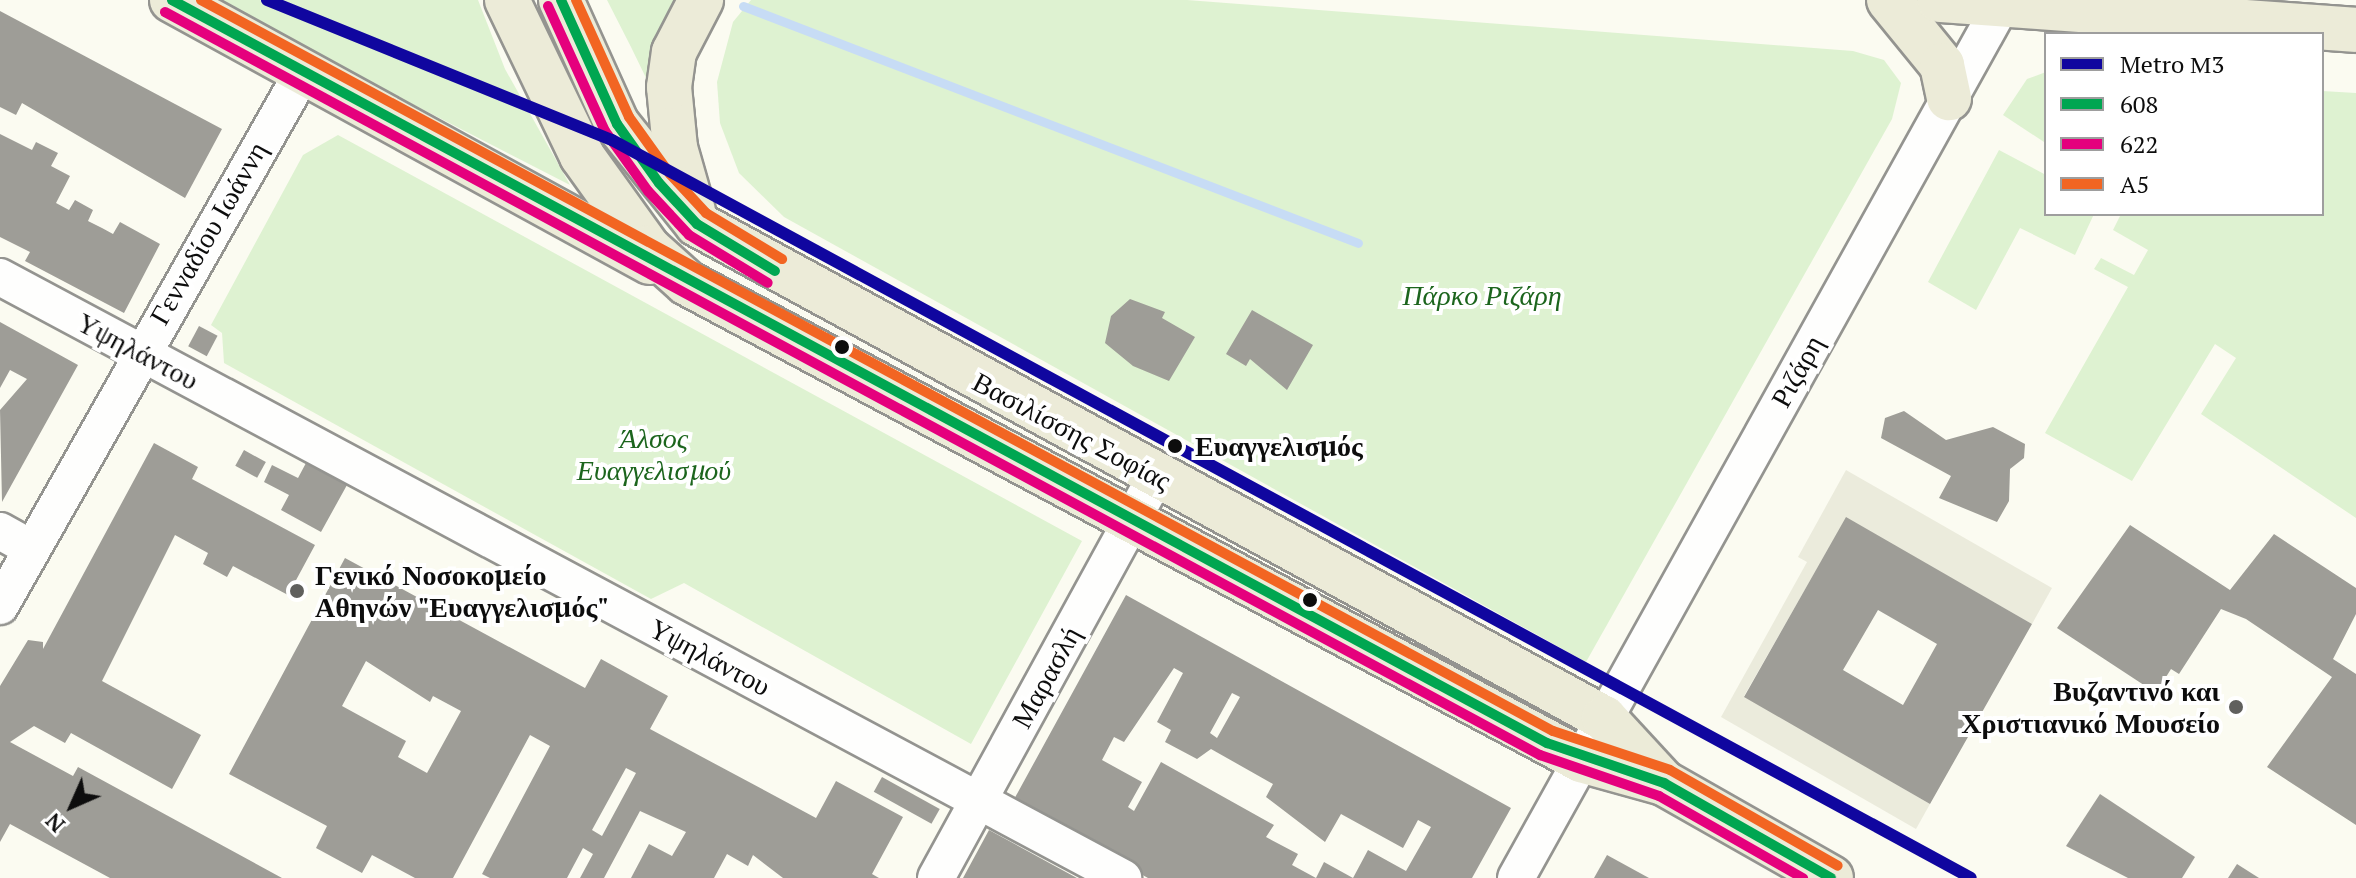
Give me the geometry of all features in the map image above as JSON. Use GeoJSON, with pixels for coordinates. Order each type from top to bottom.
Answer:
{"type":"FeatureCollection","features":[{"type":"Feature","properties":{"kind":"main road"},"geometry":{"type":"LineString","coordinates":[[172,0],[687,283]]}},
{"type":"Feature","properties":{"kind":"main road","name":"Βασιλίσσης Σοφίας"},"geometry":{"type":"LineString","coordinates":[[507,0],[582,156],[648,248],[687,283],[1132,521],[1592,740]]}},
{"type":"Feature","properties":{"kind":"main road","name":"Βασιλίσσης Σοφίας"},"geometry":{"type":"LineString","coordinates":[[561,0],[617,124],[697,224],[1156,476],[1664,783],[1831,878]]}},
{"type":"Feature","properties":{"kind":"main road"},"geometry":{"type":"LineString","coordinates":[[697,224],[675,148],[669,87],[674,52],[701,0]]}},
{"type":"Feature","properties":{"kind":"main road"},"geometry":{"type":"LineString","coordinates":[[1889,0],[1942,65],[1949,98]]}},
{"type":"Feature","properties":{"kind":"main road"},"geometry":{"type":"LineString","coordinates":[[1939,0],[2003,2],[2193,26],[2356,30]]}},
{"type":"Feature","properties":{"kind":"street","name":"Ριζάρη"},"geometry":{"type":"LineString","coordinates":[[1516,878],[2003,2]]}},
{"type":"Feature","properties":{"kind":"street","name":"Γενναδίου Ιωάννη"},"geometry":{"type":"LineString","coordinates":[[0,606],[15,539],[139,351],[303,72]]}},
{"type":"Feature","properties":{"kind":"street","name":"Υψηλάντου"},"geometry":{"type":"LineString","coordinates":[[0,277],[1123,878]]}},
{"type":"Feature","properties":{"kind":"street","name":"Μαρασλή"},"geometry":{"type":"LineString","coordinates":[[936,878],[1156,476]]}},
{"type":"Feature","properties":{"kind":"green space"},"geometry":{"type":"Polygon","coordinates":[[[210,0],[478,0],[505,69],[570,185],[210,0]]]}},
{"type":"Feature","properties":{"kind":"green space"},"geometry":{"type":"Polygon","coordinates":[[[607,0],[680,0],[648,82],[631,47],[607,0]]]}},
{"type":"Feature","properties":{"kind":"green space","name":"Πάρκο Ριζάρη"},"geometry":{"type":"Polygon","coordinates":[[[751,0],[1187,0],[1853,51],[1884,60],[1901,83],[1892,119],[1586,662],[784,217],[739,173],[720,123],[717,82],[733,22],[751,0]]]}},
{"type":"Feature","properties":{"kind":"green space"},"geometry":{"type":"Polygon","coordinates":[[[2044,73],[2044,142],[2003,115],[2027,79],[2044,73]]]}},
{"type":"Feature","properties":{"kind":"green space"},"geometry":{"type":"Polygon","coordinates":[[[2324,91],[2356,93],[2356,518],[2201,414],[2236,358],[2215,344],[2132,481],[2045,433],[2128,287],[2094,269],[2101,258],[2134,275],[2148,250],[2113,230],[2120,216],[2324,216],[2324,91]]]}},
{"type":"Feature","properties":{"kind":"green space","name":"Άλσος Ευαγγελισμού"},"geometry":{"type":"Polygon","coordinates":[[[338,135],[1082,541],[971,744],[684,583],[651,599],[224,363],[222,333],[211,325],[303,155],[338,135]]]}},
{"type":"Feature","properties":{"kind":"green space"},"geometry":{"type":"Polygon","coordinates":[[[1999,150],[2044,174],[2044,216],[2093,216],[2075,255],[2020,228],[1976,310],[1928,282],[1999,150]]]}},
{"type":"Feature","properties":{"kind":"shaded area"},"geometry":{"type":"Polygon","coordinates":[[[1846,470],[2052,588],[2032,624],[1846,518],[1744,696],[1930,804],[1916,829],[1721,717],[1807,562],[1798,557],[1846,470]]]}},
{"type":"Feature","properties":{"kind":"building"},"geometry":{"type":"Polygon","coordinates":[[[0,11],[222,129],[185,198],[22,103],[16,115],[0,107],[0,11]]]}},
{"type":"Feature","properties":{"kind":"building"},"geometry":{"type":"Polygon","coordinates":[[[0,134],[32,150],[36,142],[58,153],[51,166],[70,176],[56,203],[69,210],[75,200],[93,210],[88,221],[113,234],[120,222],[160,244],[124,313],[25,261],[30,252],[0,237],[0,134]]]}},
{"type":"Feature","properties":{"kind":"building"},"geometry":{"type":"Polygon","coordinates":[[[1130,299],[1165,312],[1162,318],[1195,337],[1169,381],[1133,366],[1105,343],[1111,316],[1130,299]]]}},
{"type":"Feature","properties":{"kind":"building"},"geometry":{"type":"Polygon","coordinates":[[[1252,310],[1313,345],[1287,390],[1250,359],[1246,366],[1226,354],[1252,310]]]}},
{"type":"Feature","properties":{"kind":"building"},"geometry":{"type":"Polygon","coordinates":[[[0,322],[78,365],[2,502],[0,410],[27,379],[10,370],[0,388],[0,322]]]}},
{"type":"Feature","properties":{"kind":"building"},"geometry":{"type":"Polygon","coordinates":[[[199,326],[218,336],[207,356],[188,346],[199,326]]]}},
{"type":"Feature","properties":{"kind":"building"},"geometry":{"type":"Polygon","coordinates":[[[1904,411],[1946,440],[1993,427],[2025,444],[2024,458],[2010,469],[2009,501],[1997,522],[1939,498],[1951,476],[1881,438],[1885,418],[1904,411]]]}},
{"type":"Feature","properties":{"kind":"building"},"geometry":{"type":"Polygon","coordinates":[[[154,443],[198,467],[192,479],[315,545],[288,595],[233,566],[227,577],[203,564],[208,553],[175,535],[102,681],[201,735],[172,789],[71,733],[65,743],[34,726],[10,742],[73,776],[78,767],[282,878],[110,878],[10,824],[0,842],[0,686],[28,640],[43,642],[43,649],[154,443]]]}},
{"type":"Feature","properties":{"kind":"building"},"geometry":{"type":"Polygon","coordinates":[[[244,450],[266,462],[257,478],[235,466],[244,450]]]}},
{"type":"Feature","properties":{"kind":"building"},"geometry":{"type":"Polygon","coordinates":[[[306,463],[347,485],[321,532],[281,510],[289,495],[264,482],[272,465],[298,478],[306,463]]]}},
{"type":"Feature","properties":{"kind":"building"},"geometry":{"type":"Polygon","coordinates":[[[1846,517],[2032,624],[1930,804],[1744,697],[1846,517]],[[1878,610],[1843,670],[1903,705],[1937,644],[1878,610]]]}},
{"type":"Feature","properties":{"kind":"building"},"geometry":{"type":"Polygon","coordinates":[[[2130,525],[2230,590],[2274,534],[2356,588],[2356,614],[2333,659],[2356,674],[2356,825],[2267,767],[2332,677],[2246,619],[2221,609],[2179,674],[2171,669],[2156,693],[2057,628],[2130,525]]]}},
{"type":"Feature","properties":{"kind":"building"},"geometry":{"type":"Polygon","coordinates":[[[345,558],[585,688],[601,659],[668,696],[650,729],[816,818],[836,781],[903,817],[872,874],[879,878],[783,878],[753,855],[748,866],[727,854],[714,878],[631,878],[649,844],[672,856],[686,832],[640,811],[604,878],[580,878],[593,854],[583,848],[567,878],[490,878],[482,874],[550,746],[530,735],[453,878],[415,878],[372,855],[362,873],[316,848],[327,826],[229,774],[345,558]],[[366,661],[342,706],[406,741],[398,757],[427,773],[461,711],[433,696],[430,702],[366,661]],[[626,768],[592,830],[602,836],[636,773],[626,768]]]}},
{"type":"Feature","properties":{"kind":"building"},"geometry":{"type":"Polygon","coordinates":[[[1126,595],[1511,808],[1472,878],[1353,878],[1368,850],[1406,871],[1431,827],[1418,820],[1403,848],[1341,814],[1325,842],[1266,797],[1273,784],[1211,749],[1197,759],[1165,742],[1171,730],[1157,722],[1183,673],[1174,668],[1124,742],[1114,737],[1102,760],[1142,782],[1128,807],[1134,811],[1161,762],[1274,825],[1266,837],[1298,854],[1292,865],[1316,878],[1148,878],[1012,803],[1126,595]],[[1232,693],[1210,733],[1217,738],[1240,697],[1232,693]]]}},
{"type":"Feature","properties":{"kind":"building"},"geometry":{"type":"Polygon","coordinates":[[[882,777],[940,809],[931,824],[874,792],[882,777]]]}},
{"type":"Feature","properties":{"kind":"building"},"geometry":{"type":"Polygon","coordinates":[[[2100,794],[2195,857],[2182,878],[2128,878],[2066,846],[2100,794]]]}},
{"type":"Feature","properties":{"kind":"building"},"geometry":{"type":"Polygon","coordinates":[[[989,830],[1053,865],[1077,878],[963,878],[989,830]]]}},
{"type":"Feature","properties":{"kind":"building"},"geometry":{"type":"Polygon","coordinates":[[[1607,855],[1649,878],[1594,878],[1607,855]]]}},
{"type":"Feature","properties":{"kind":"building"},"geometry":{"type":"Polygon","coordinates":[[[1324,862],[1353,878],[1316,878],[1324,862]]]}},
{"type":"Feature","properties":{"kind":"building"},"geometry":{"type":"Polygon","coordinates":[[[2237,864],[2259,878],[2228,878],[2237,864]]]}},
{"type":"Feature","properties":{"kind":"waterway"},"geometry":{"type":"LineString","coordinates":[[743,6],[1358,243]]}},
{"type":"Feature","properties":{"kind":"metro line","name":"Μ3"},"geometry":{"type":"LineString","coordinates":[[267,0],[612,140],[1971,878]]}},
{"type":"Feature","properties":{"kind":"transit line","name":"608"},"geometry":{"type":"LineString","coordinates":[[172,0],[1547,743],[1664,783],[1831,878]]}},
{"type":"Feature","properties":{"kind":"transit line","name":"A5"},"geometry":{"type":"LineString","coordinates":[[201,0],[1553,731],[1670,770],[1838,866]]}},
{"type":"Feature","properties":{"kind":"transit line","name":"608"},"geometry":{"type":"LineString","coordinates":[[561,0],[617,124],[659,183],[697,224],[775,271]]}},
{"type":"Feature","properties":{"kind":"transit line","name":"A5"},"geometry":{"type":"LineString","coordinates":[[576,0],[629,117],[670,174],[706,213],[782,259]]}},
{"type":"Feature","properties":{"kind":"transit line","name":"622"},"geometry":{"type":"LineString","coordinates":[[548,6],[605,131],[648,191],[689,235],[768,283]]}},
{"type":"Feature","properties":{"kind":"transit line","name":"622"},"geometry":{"type":"LineString","coordinates":[[165,12],[1540,755],[1659,796],[1803,878]]}},
{"type":"Feature","properties":{"kind":"place","name":"Ευαγγελισμός"},"geometry":{"type":"Point","coordinates":[1175,446]}},
{"type":"Feature","properties":{"kind":"place","name":"Γενικό Νοσοκομείο Αθηνών \"Ευαγγελισμός\""},"geometry":{"type":"Point","coordinates":[297,591]}},
{"type":"Feature","properties":{"kind":"place","name":"Βυζαντινό και Χριστιανικό Μουσείο"},"geometry":{"type":"Point","coordinates":[2236,707]}}]}
